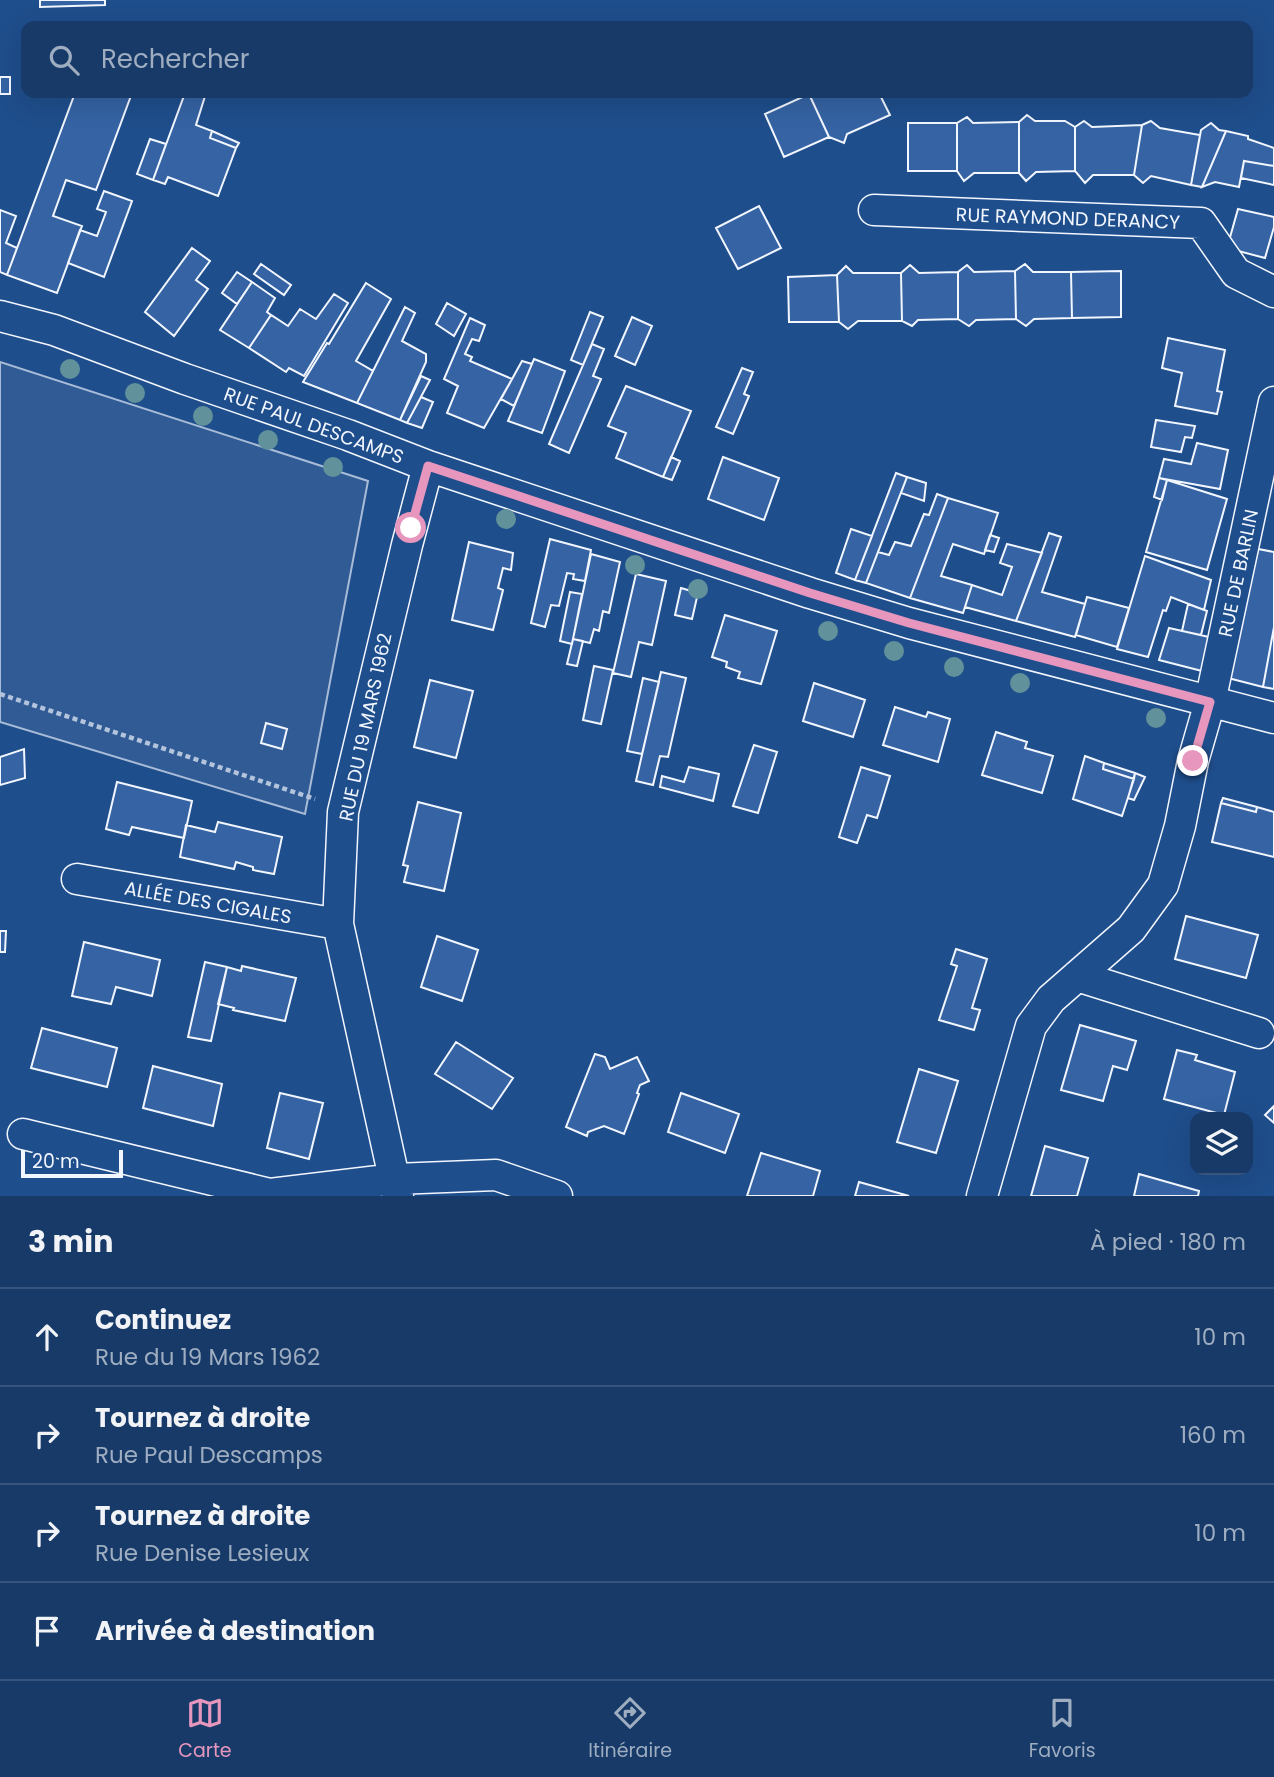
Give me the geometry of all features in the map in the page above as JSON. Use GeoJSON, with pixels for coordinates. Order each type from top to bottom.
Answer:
{"type":"FeatureCollection","features":[{"type":"Feature","properties":{"kind":"street","name":"RUE RAYMOND DERANCY"},"geometry":{"type":"LineString","coordinates":[[874,210],[1201,223],[1236,273],[1274,292]]}},
{"type":"Feature","properties":{"kind":"street","name":"RUE PAUL DESCAMPS"},"geometry":{"type":"LineString","coordinates":[[0,316],[54,330],[428,466],[810,593],[909,623],[1274,718]]}},
{"type":"Feature","properties":{"kind":"street","name":"RUE DE BARLIN"},"geometry":{"type":"LineString","coordinates":[[982,1196],[1031,1026],[1051,999],[1131,929],[1163,885],[1210,702],[1274,402]]}},
{"type":"Feature","properties":{"kind":"street","name":"RUE DU 19 MARS 1962"},"geometry":{"type":"LineString","coordinates":[[396,1187],[338,924],[343,812],[428,466]]}},
{"type":"Feature","properties":{"kind":"street","name":"ALLÉE DES CIGALES"},"geometry":{"type":"LineString","coordinates":[[78,879],[338,924]]}},
{"type":"Feature","properties":{"kind":"street"},"geometry":{"type":"LineString","coordinates":[[1077,976],[1259,1033]]}},
{"type":"Feature","properties":{"kind":"street"},"geometry":{"type":"LineString","coordinates":[[23,1134],[270,1194],[396,1187],[496,1175],[557,1196]]}},
{"type":"Feature","properties":{"kind":"path"},"geometry":{"type":"LineString","coordinates":[[0,695],[309,796],[343,812]]}},
{"type":"Feature","properties":{"kind":"shaded area"},"geometry":{"type":"Polygon","coordinates":[[[0,362],[368,481],[305,814],[0,722],[0,362]]]}},
{"type":"Feature","properties":{"kind":"building"},"geometry":{"type":"Polygon","coordinates":[[[40,0],[105,0],[105,5],[40,7],[40,0]]]}},
{"type":"Feature","properties":{"kind":"building"},"geometry":{"type":"Polygon","coordinates":[[[0,77],[10,77],[10,94],[0,94],[0,77]]]}},
{"type":"Feature","properties":{"kind":"building"},"geometry":{"type":"Polygon","coordinates":[[[73,98],[130,98],[96,190],[66,180],[53,216],[82,226],[57,293],[7,275],[73,98]]]}},
{"type":"Feature","properties":{"kind":"building"},"geometry":{"type":"Polygon","coordinates":[[[183,98],[204,98],[196,125],[212,131],[210,138],[236,148],[218,196],[168,177],[165,184],[153,180],[183,98]]]}},
{"type":"Feature","properties":{"kind":"building"},"geometry":{"type":"Polygon","coordinates":[[[800,98],[811,98],[829,137],[784,157],[765,114],[800,98]]]}},
{"type":"Feature","properties":{"kind":"building"},"geometry":{"type":"Polygon","coordinates":[[[811,98],[882,98],[890,115],[847,134],[844,143],[829,137],[811,98]]]}},
{"type":"Feature","properties":{"kind":"building"},"geometry":{"type":"Polygon","coordinates":[[[1027,115],[1035,121],[1065,121],[1075,127],[1075,171],[1036,172],[1026,181],[1019,173],[1019,122],[1027,115]]]}},
{"type":"Feature","properties":{"kind":"building"},"geometry":{"type":"Polygon","coordinates":[[[967,117],[973,123],[1019,122],[1019,173],[974,173],[964,181],[957,171],[957,123],[967,117]]]}},
{"type":"Feature","properties":{"kind":"building"},"geometry":{"type":"Polygon","coordinates":[[[1084,121],[1092,127],[1142,125],[1134,175],[1093,175],[1085,183],[1075,171],[1075,127],[1084,121]]]}},
{"type":"Feature","properties":{"kind":"building"},"geometry":{"type":"Polygon","coordinates":[[[1151,121],[1160,128],[1200,135],[1191,185],[1151,176],[1143,183],[1134,175],[1142,125],[1151,121]]]}},
{"type":"Feature","properties":{"kind":"building"},"geometry":{"type":"Polygon","coordinates":[[[908,123],[957,123],[957,171],[908,171],[908,123]]]}},
{"type":"Feature","properties":{"kind":"building"},"geometry":{"type":"Polygon","coordinates":[[[1211,123],[1219,130],[1226,131],[1202,187],[1191,185],[1201,130],[1211,123]]]}},
{"type":"Feature","properties":{"kind":"building"},"geometry":{"type":"Polygon","coordinates":[[[212,131],[239,143],[236,148],[210,138],[212,131]]]}},
{"type":"Feature","properties":{"kind":"building"},"geometry":{"type":"Polygon","coordinates":[[[1226,131],[1248,136],[1248,139],[1274,148],[1274,166],[1244,161],[1239,187],[1215,182],[1202,187],[1226,131]]]}},
{"type":"Feature","properties":{"kind":"building"},"geometry":{"type":"Polygon","coordinates":[[[150,139],[166,144],[153,180],[137,174],[150,139]]]}},
{"type":"Feature","properties":{"kind":"building"},"geometry":{"type":"Polygon","coordinates":[[[1244,161],[1274,166],[1274,185],[1241,178],[1244,161]]]}},
{"type":"Feature","properties":{"kind":"building"},"geometry":{"type":"Polygon","coordinates":[[[104,191],[132,201],[104,277],[68,263],[80,230],[97,236],[106,212],[97,209],[104,191]]]}},
{"type":"Feature","properties":{"kind":"building"},"geometry":{"type":"Polygon","coordinates":[[[759,206],[781,248],[738,269],[716,228],[759,206]]]}},
{"type":"Feature","properties":{"kind":"building"},"geometry":{"type":"Polygon","coordinates":[[[1238,209],[1274,217],[1274,227],[1265,258],[1227,248],[1238,209]]]}},
{"type":"Feature","properties":{"kind":"building"},"geometry":{"type":"Polygon","coordinates":[[[0,210],[16,216],[6,243],[17,248],[7,275],[0,272],[0,210]]]}},
{"type":"Feature","properties":{"kind":"building"},"geometry":{"type":"Polygon","coordinates":[[[192,248],[210,261],[196,280],[208,289],[174,336],[145,312],[192,248]]]}},
{"type":"Feature","properties":{"kind":"building"},"geometry":{"type":"Polygon","coordinates":[[[261,264],[291,285],[284,295],[254,274],[261,264]]]}},
{"type":"Feature","properties":{"kind":"building"},"geometry":{"type":"Polygon","coordinates":[[[1025,264],[1033,272],[1071,272],[1072,318],[1034,319],[1026,326],[1016,319],[1015,271],[1025,264]]]}},
{"type":"Feature","properties":{"kind":"building"},"geometry":{"type":"Polygon","coordinates":[[[910,265],[919,273],[958,272],[958,319],[918,320],[912,326],[902,321],[901,273],[910,265]]]}},
{"type":"Feature","properties":{"kind":"building"},"geometry":{"type":"Polygon","coordinates":[[[967,265],[974,272],[1015,271],[1016,319],[976,320],[969,326],[958,319],[958,272],[967,265]]]}},
{"type":"Feature","properties":{"kind":"building"},"geometry":{"type":"Polygon","coordinates":[[[846,266],[853,273],[901,273],[902,321],[858,321],[848,329],[839,322],[837,275],[846,266]]]}},
{"type":"Feature","properties":{"kind":"building"},"geometry":{"type":"Polygon","coordinates":[[[1121,271],[1121,317],[1072,318],[1071,272],[1121,271]]]}},
{"type":"Feature","properties":{"kind":"building"},"geometry":{"type":"Polygon","coordinates":[[[237,272],[252,282],[237,304],[222,293],[237,272]]]}},
{"type":"Feature","properties":{"kind":"building"},"geometry":{"type":"Polygon","coordinates":[[[837,275],[839,322],[789,322],[788,277],[837,275]]]}},
{"type":"Feature","properties":{"kind":"building"},"geometry":{"type":"Polygon","coordinates":[[[252,282],[275,298],[267,312],[271,315],[249,348],[220,330],[252,282]]]}},
{"type":"Feature","properties":{"kind":"building"},"geometry":{"type":"Polygon","coordinates":[[[366,283],[391,299],[356,361],[373,371],[357,403],[303,382],[366,283]]]}},
{"type":"Feature","properties":{"kind":"building"},"geometry":{"type":"Polygon","coordinates":[[[334,294],[348,303],[304,376],[289,368],[286,372],[249,348],[271,315],[288,326],[300,309],[316,319],[334,294]]]}},
{"type":"Feature","properties":{"kind":"building"},"geometry":{"type":"Polygon","coordinates":[[[447,303],[466,314],[454,336],[436,324],[447,303]]]}},
{"type":"Feature","properties":{"kind":"building"},"geometry":{"type":"Polygon","coordinates":[[[405,307],[415,313],[402,341],[426,354],[426,362],[400,420],[357,403],[405,307]]]}},
{"type":"Feature","properties":{"kind":"building"},"geometry":{"type":"Polygon","coordinates":[[[590,312],[603,317],[583,365],[571,360],[590,312]]]}},
{"type":"Feature","properties":{"kind":"building"},"geometry":{"type":"Polygon","coordinates":[[[632,317],[652,326],[635,365],[615,356],[632,317]]]}},
{"type":"Feature","properties":{"kind":"building"},"geometry":{"type":"Polygon","coordinates":[[[470,318],[485,325],[479,341],[472,339],[465,354],[472,357],[470,361],[512,379],[484,428],[447,413],[458,386],[444,379],[470,318]]]}},
{"type":"Feature","properties":{"kind":"building"},"geometry":{"type":"Polygon","coordinates":[[[1168,338],[1225,350],[1217,391],[1222,392],[1217,414],[1175,406],[1182,373],[1162,368],[1168,338]]]}},
{"type":"Feature","properties":{"kind":"building"},"geometry":{"type":"Polygon","coordinates":[[[592,344],[604,349],[593,376],[601,379],[569,453],[549,444],[592,344]]]}},
{"type":"Feature","properties":{"kind":"building"},"geometry":{"type":"Polygon","coordinates":[[[534,359],[565,371],[542,433],[508,421],[534,359]]]}},
{"type":"Feature","properties":{"kind":"building"},"geometry":{"type":"Polygon","coordinates":[[[522,361],[532,364],[514,406],[501,399],[522,361]]]}},
{"type":"Feature","properties":{"kind":"building"},"geometry":{"type":"Polygon","coordinates":[[[742,368],[753,372],[744,394],[749,396],[733,434],[716,427],[742,368]]]}},
{"type":"Feature","properties":{"kind":"building"},"geometry":{"type":"Polygon","coordinates":[[[421,376],[430,380],[407,423],[400,420],[421,376]]]}},
{"type":"Feature","properties":{"kind":"building"},"geometry":{"type":"Polygon","coordinates":[[[626,386],[691,411],[663,477],[616,458],[626,433],[608,426],[626,386]]]}},
{"type":"Feature","properties":{"kind":"building"},"geometry":{"type":"Polygon","coordinates":[[[421,397],[433,402],[422,428],[407,423],[421,397]]]}},
{"type":"Feature","properties":{"kind":"building"},"geometry":{"type":"Polygon","coordinates":[[[1156,420],[1195,426],[1192,438],[1185,437],[1181,452],[1151,447],[1156,420]]]}},
{"type":"Feature","properties":{"kind":"building"},"geometry":{"type":"Polygon","coordinates":[[[1197,443],[1228,450],[1220,489],[1159,478],[1164,459],[1191,464],[1197,443]]]}},
{"type":"Feature","properties":{"kind":"building"},"geometry":{"type":"Polygon","coordinates":[[[671,457],[680,461],[672,480],[663,477],[671,457]]]}},
{"type":"Feature","properties":{"kind":"building"},"geometry":{"type":"Polygon","coordinates":[[[723,457],[779,478],[764,520],[708,499],[723,457]]]}},
{"type":"Feature","properties":{"kind":"building"},"geometry":{"type":"Polygon","coordinates":[[[896,473],[907,477],[866,583],[855,580],[896,473]]]}},
{"type":"Feature","properties":{"kind":"building"},"geometry":{"type":"Polygon","coordinates":[[[907,477],[926,483],[924,501],[901,493],[907,477]]]}},
{"type":"Feature","properties":{"kind":"building"},"geometry":{"type":"Polygon","coordinates":[[[1159,478],[1167,480],[1162,500],[1154,497],[1159,478]]]}},
{"type":"Feature","properties":{"kind":"building"},"geometry":{"type":"Polygon","coordinates":[[[1167,480],[1227,499],[1207,570],[1146,552],[1167,480]]]}},
{"type":"Feature","properties":{"kind":"building"},"geometry":{"type":"Polygon","coordinates":[[[937,494],[948,498],[910,598],[866,583],[878,552],[889,555],[895,542],[911,546],[924,514],[929,515],[937,494]]]}},
{"type":"Feature","properties":{"kind":"building"},"geometry":{"type":"Polygon","coordinates":[[[948,498],[998,513],[984,554],[953,544],[941,576],[972,585],[963,613],[910,598],[948,498]]]}},
{"type":"Feature","properties":{"kind":"building"},"geometry":{"type":"Polygon","coordinates":[[[851,529],[872,536],[855,580],[836,573],[851,529]]]}},
{"type":"Feature","properties":{"kind":"building"},"geometry":{"type":"Polygon","coordinates":[[[1049,533],[1061,537],[1042,592],[1085,604],[1075,637],[1016,621],[1049,533]]]}},
{"type":"Feature","properties":{"kind":"building"},"geometry":{"type":"Polygon","coordinates":[[[990,535],[999,538],[994,552],[985,550],[990,535]]]}},
{"type":"Feature","properties":{"kind":"building"},"geometry":{"type":"Polygon","coordinates":[[[550,539],[591,550],[585,581],[573,579],[574,574],[567,573],[559,606],[551,605],[545,627],[531,623],[550,539]]]}},
{"type":"Feature","properties":{"kind":"building"},"geometry":{"type":"Polygon","coordinates":[[[469,542],[513,553],[511,570],[503,568],[498,588],[503,590],[493,630],[452,620],[469,542]]]}},
{"type":"Feature","properties":{"kind":"building"},"geometry":{"type":"Polygon","coordinates":[[[1007,544],[1042,553],[1016,621],[965,607],[972,585],[1002,595],[1012,567],[1000,563],[1007,544]]]}},
{"type":"Feature","properties":{"kind":"building"},"geometry":{"type":"Polygon","coordinates":[[[1253,548],[1274,552],[1274,627],[1263,687],[1228,678],[1253,548]]]}},
{"type":"Feature","properties":{"kind":"building"},"geometry":{"type":"Polygon","coordinates":[[[591,554],[620,562],[609,613],[603,611],[599,631],[594,629],[590,643],[573,639],[591,554]]]}},
{"type":"Feature","properties":{"kind":"building"},"geometry":{"type":"Polygon","coordinates":[[[1145,556],[1211,580],[1204,610],[1171,597],[1166,611],[1163,610],[1148,657],[1117,649],[1145,556]]]}},
{"type":"Feature","properties":{"kind":"building"},"geometry":{"type":"Polygon","coordinates":[[[636,574],[666,581],[652,645],[639,642],[631,677],[613,673],[636,574]]]}},
{"type":"Feature","properties":{"kind":"building"},"geometry":{"type":"Polygon","coordinates":[[[681,588],[698,593],[692,619],[675,615],[681,588]]]}},
{"type":"Feature","properties":{"kind":"building"},"geometry":{"type":"Polygon","coordinates":[[[570,592],[582,594],[572,644],[560,641],[570,592]]]}},
{"type":"Feature","properties":{"kind":"building"},"geometry":{"type":"Polygon","coordinates":[[[1087,597],[1129,608],[1117,647],[1076,635],[1087,597]]]}},
{"type":"Feature","properties":{"kind":"building"},"geometry":{"type":"Polygon","coordinates":[[[1188,604],[1207,611],[1201,635],[1182,631],[1188,604]]]}},
{"type":"Feature","properties":{"kind":"building"},"geometry":{"type":"Polygon","coordinates":[[[725,615],[777,631],[761,684],[738,678],[740,672],[726,667],[727,662],[712,657],[725,615]]]}},
{"type":"Feature","properties":{"kind":"building"},"geometry":{"type":"Polygon","coordinates":[[[1274,627],[1274,689],[1263,687],[1274,627]]]}},
{"type":"Feature","properties":{"kind":"building"},"geometry":{"type":"Polygon","coordinates":[[[1169,628],[1209,637],[1202,671],[1159,660],[1169,628]]]}},
{"type":"Feature","properties":{"kind":"building"},"geometry":{"type":"Polygon","coordinates":[[[573,639],[583,641],[577,666],[567,664],[573,639]]]}},
{"type":"Feature","properties":{"kind":"building"},"geometry":{"type":"Polygon","coordinates":[[[594,666],[613,670],[601,724],[583,720],[594,666]]]}},
{"type":"Feature","properties":{"kind":"building"},"geometry":{"type":"Polygon","coordinates":[[[661,672],[686,678],[668,757],[660,756],[653,785],[636,781],[661,672]]]}},
{"type":"Feature","properties":{"kind":"building"},"geometry":{"type":"Polygon","coordinates":[[[643,678],[659,682],[642,754],[627,751],[643,678]]]}},
{"type":"Feature","properties":{"kind":"building"},"geometry":{"type":"Polygon","coordinates":[[[430,680],[473,691],[456,758],[414,747],[430,680]]]}},
{"type":"Feature","properties":{"kind":"building"},"geometry":{"type":"Polygon","coordinates":[[[814,683],[865,700],[853,737],[803,721],[814,683]]]}},
{"type":"Feature","properties":{"kind":"building"},"geometry":{"type":"Polygon","coordinates":[[[895,707],[926,717],[928,712],[950,719],[938,762],[883,745],[895,707]]]}},
{"type":"Feature","properties":{"kind":"building"},"geometry":{"type":"Polygon","coordinates":[[[266,723],[287,729],[282,749],[261,743],[266,723]]]}},
{"type":"Feature","properties":{"kind":"building"},"geometry":{"type":"Polygon","coordinates":[[[996,732],[1027,742],[1025,748],[1053,756],[1042,793],[982,775],[996,732]]]}},
{"type":"Feature","properties":{"kind":"building"},"geometry":{"type":"Polygon","coordinates":[[[754,745],[777,752],[758,813],[733,806],[754,745]]]}},
{"type":"Feature","properties":{"kind":"building"},"geometry":{"type":"Polygon","coordinates":[[[24,749],[25,778],[0,785],[0,757],[24,749]]]}},
{"type":"Feature","properties":{"kind":"building"},"geometry":{"type":"Polygon","coordinates":[[[1085,756],[1104,763],[1103,769],[1134,779],[1122,816],[1073,799],[1085,756]]]}},
{"type":"Feature","properties":{"kind":"building"},"geometry":{"type":"Polygon","coordinates":[[[1104,763],[1135,773],[1134,779],[1103,769],[1104,763]]]}},
{"type":"Feature","properties":{"kind":"building"},"geometry":{"type":"Polygon","coordinates":[[[689,767],[719,774],[713,801],[660,787],[662,776],[684,782],[689,767]]]}},
{"type":"Feature","properties":{"kind":"building"},"geometry":{"type":"Polygon","coordinates":[[[861,767],[890,776],[877,818],[867,815],[857,843],[839,837],[861,767]]]}},
{"type":"Feature","properties":{"kind":"building"},"geometry":{"type":"Polygon","coordinates":[[[1135,773],[1145,777],[1134,800],[1128,798],[1135,773]]]}},
{"type":"Feature","properties":{"kind":"building"},"geometry":{"type":"Polygon","coordinates":[[[117,782],[192,801],[184,838],[132,827],[129,835],[106,829],[117,782]]]}},
{"type":"Feature","properties":{"kind":"building"},"geometry":{"type":"Polygon","coordinates":[[[1223,798],[1257,807],[1256,812],[1221,803],[1223,798]]]}},
{"type":"Feature","properties":{"kind":"building"},"geometry":{"type":"Polygon","coordinates":[[[418,802],[461,813],[444,891],[404,882],[408,866],[403,865],[418,802]]]}},
{"type":"Feature","properties":{"kind":"building"},"geometry":{"type":"Polygon","coordinates":[[[1221,803],[1256,812],[1257,807],[1274,812],[1274,857],[1212,842],[1221,803]]]}},
{"type":"Feature","properties":{"kind":"building"},"geometry":{"type":"Polygon","coordinates":[[[218,822],[282,837],[274,874],[253,870],[253,867],[236,862],[234,869],[180,857],[186,825],[215,832],[218,822]]]}},
{"type":"Feature","properties":{"kind":"building"},"geometry":{"type":"Polygon","coordinates":[[[1186,916],[1258,935],[1246,978],[1175,959],[1186,916]]]}},
{"type":"Feature","properties":{"kind":"building"},"geometry":{"type":"Polygon","coordinates":[[[0,931],[6,931],[5,952],[0,952],[0,931]]]}},
{"type":"Feature","properties":{"kind":"building"},"geometry":{"type":"Polygon","coordinates":[[[437,936],[478,950],[462,1001],[421,987],[437,936]]]}},
{"type":"Feature","properties":{"kind":"building"},"geometry":{"type":"Polygon","coordinates":[[[84,942],[160,960],[152,996],[116,987],[111,1004],[72,996],[84,942]]]}},
{"type":"Feature","properties":{"kind":"building"},"geometry":{"type":"Polygon","coordinates":[[[956,949],[987,959],[972,1008],[980,1010],[974,1030],[939,1020],[957,966],[951,964],[956,949]]]}},
{"type":"Feature","properties":{"kind":"building"},"geometry":{"type":"Polygon","coordinates":[[[205,962],[227,967],[211,1041],[188,1037],[205,962]]]}},
{"type":"Feature","properties":{"kind":"building"},"geometry":{"type":"Polygon","coordinates":[[[242,966],[296,978],[285,1021],[233,1010],[234,1008],[218,1004],[227,967],[241,971],[242,966]]]}},
{"type":"Feature","properties":{"kind":"building"},"geometry":{"type":"Polygon","coordinates":[[[1080,1025],[1136,1041],[1127,1070],[1113,1066],[1103,1101],[1061,1090],[1080,1025]]]}},
{"type":"Feature","properties":{"kind":"building"},"geometry":{"type":"Polygon","coordinates":[[[42,1028],[117,1048],[107,1087],[31,1068],[42,1028]]]}},
{"type":"Feature","properties":{"kind":"building"},"geometry":{"type":"Polygon","coordinates":[[[456,1042],[513,1078],[492,1109],[435,1074],[456,1042]]]}},
{"type":"Feature","properties":{"kind":"building"},"geometry":{"type":"Polygon","coordinates":[[[1177,1050],[1197,1055],[1195,1060],[1235,1072],[1225,1112],[1213,1112],[1164,1099],[1177,1050]]]}},
{"type":"Feature","properties":{"kind":"building"},"geometry":{"type":"Polygon","coordinates":[[[595,1054],[605,1057],[610,1069],[637,1057],[649,1081],[640,1085],[624,1134],[604,1126],[588,1132],[587,1136],[566,1127],[595,1054]]]}},
{"type":"Feature","properties":{"kind":"building"},"geometry":{"type":"Polygon","coordinates":[[[153,1066],[222,1084],[213,1126],[143,1108],[153,1066]]]}},
{"type":"Feature","properties":{"kind":"building"},"geometry":{"type":"Polygon","coordinates":[[[919,1069],[958,1081],[936,1153],[897,1142],[919,1069]]]}},
{"type":"Feature","properties":{"kind":"building"},"geometry":{"type":"Polygon","coordinates":[[[280,1093],[323,1103],[309,1159],[267,1148],[280,1093]]]}},
{"type":"Feature","properties":{"kind":"building"},"geometry":{"type":"Polygon","coordinates":[[[681,1093],[739,1114],[725,1153],[668,1132],[681,1093]]]}},
{"type":"Feature","properties":{"kind":"building"},"geometry":{"type":"Polygon","coordinates":[[[1274,1106],[1274,1123],[1265,1115],[1274,1106]]]}},
{"type":"Feature","properties":{"kind":"building"},"geometry":{"type":"Polygon","coordinates":[[[1045,1146],[1088,1158],[1077,1196],[1031,1196],[1045,1146]]]}},
{"type":"Feature","properties":{"kind":"building"},"geometry":{"type":"Polygon","coordinates":[[[761,1153],[820,1171],[813,1196],[747,1196],[761,1153]]]}},
{"type":"Feature","properties":{"kind":"building"},"geometry":{"type":"Polygon","coordinates":[[[1139,1174],[1199,1191],[1198,1196],[1134,1196],[1139,1174]]]}},
{"type":"Feature","properties":{"kind":"building"},"geometry":{"type":"Polygon","coordinates":[[[859,1182],[909,1196],[855,1196],[859,1182]]]}},
{"type":"Feature","properties":{"kind":"route"},"geometry":{"type":"LineString","coordinates":[[411,528],[428,466],[810,593],[909,623],[1210,702],[1193,761]]}}]}
